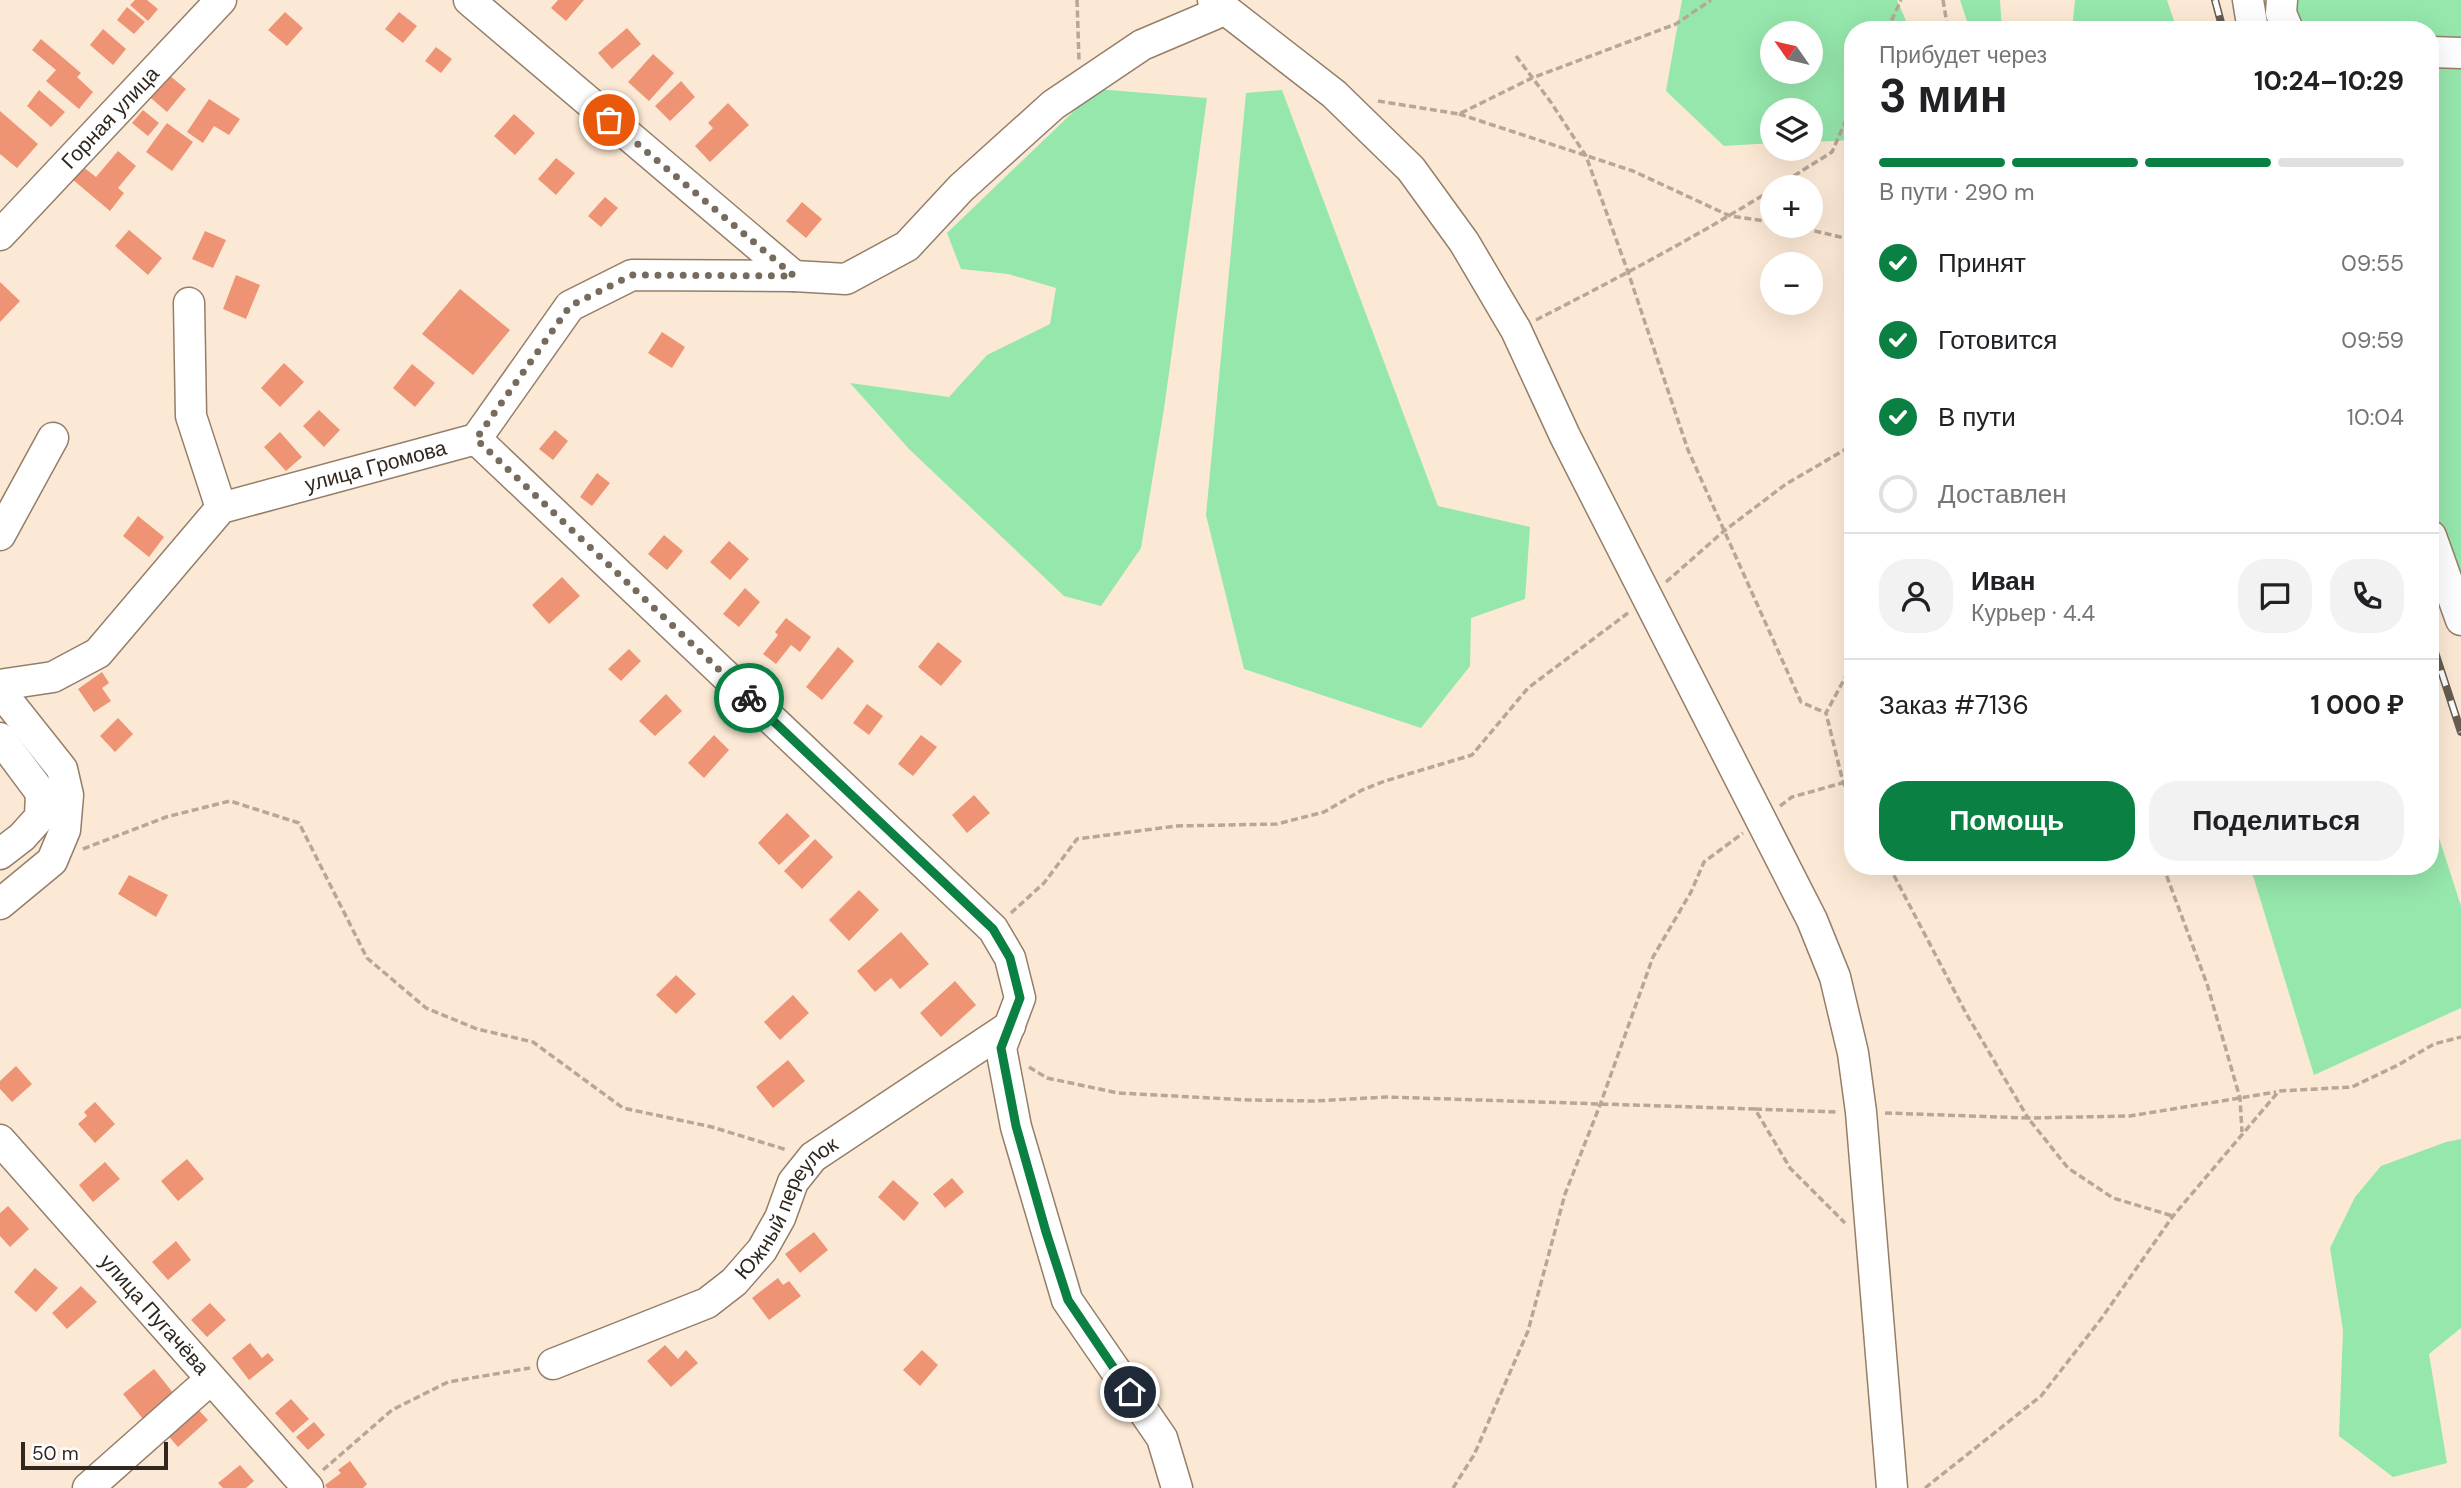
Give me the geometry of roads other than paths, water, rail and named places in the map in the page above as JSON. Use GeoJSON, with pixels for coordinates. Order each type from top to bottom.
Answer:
{"type":"FeatureCollection","features":[{"type":"Feature","properties":{"kind":"street","name":"Горная улица"},"geometry":{"type":"LineString","coordinates":[[0,235],[221,0]]}},
{"type":"Feature","properties":{"kind":"street"},"geometry":{"type":"LineString","coordinates":[[469,0],[794,276]]}},
{"type":"Feature","properties":{"kind":"street"},"geometry":{"type":"LineString","coordinates":[[2282,0],[2281,13],[2284,21]]}},
{"type":"Feature","properties":{"kind":"street"},"geometry":{"type":"LineString","coordinates":[[1216,2],[1334,94],[1411,169],[1464,242],[1516,331],[1565,436],[1812,920],[1835,977],[1853,1053],[1861,1112],[1892,1488]]}},
{"type":"Feature","properties":{"kind":"street","name":"улица Громова"},"geometry":{"type":"LineString","coordinates":[[221,508],[476,439],[570,306],[632,275],[846,279],[906,246],[961,188],[1053,105],[1142,45],[1215,14],[1216,2]]}},
{"type":"Feature","properties":{"kind":"street"},"geometry":{"type":"LineString","coordinates":[[2439,52],[2461,53]]}},
{"type":"Feature","properties":{"kind":"street"},"geometry":{"type":"LineString","coordinates":[[0,685],[53,677],[98,653],[221,508],[191,416],[189,303]]}},
{"type":"Feature","properties":{"kind":"street"},"geometry":{"type":"LineString","coordinates":[[0,535],[53,438]]}},
{"type":"Feature","properties":{"kind":"street"},"geometry":{"type":"LineString","coordinates":[[476,439],[993,929],[1010,958],[1020,998],[1005,1037],[1016,1126],[1068,1300],[1162,1438],[1177,1488]]}},
{"type":"Feature","properties":{"kind":"street"},"geometry":{"type":"LineString","coordinates":[[2439,558],[2461,620]]}},
{"type":"Feature","properties":{"kind":"street"},"geometry":{"type":"LineString","coordinates":[[0,691],[62,769],[68,795],[65,830],[51,862],[0,904]]}},
{"type":"Feature","properties":{"kind":"street"},"geometry":{"type":"LineString","coordinates":[[0,738],[41,793],[40,817],[22,837],[0,854]]}},
{"type":"Feature","properties":{"kind":"street","name":"Южный переулок"},"geometry":{"type":"LineString","coordinates":[[553,1364],[707,1303],[734,1282],[762,1250],[780,1218],[793,1182],[813,1157],[1005,1037]]}},
{"type":"Feature","properties":{"kind":"street","name":"улица Пугачёва"},"geometry":{"type":"LineString","coordinates":[[0,1140],[307,1486]]}},
{"type":"Feature","properties":{"kind":"street"},"geometry":{"type":"LineString","coordinates":[[88,1488],[211,1379]]}},
{"type":"Feature","properties":{"kind":"railway"},"geometry":{"type":"LineString","coordinates":[[2215,0],[2221,21]]}},
{"type":"Feature","properties":{"kind":"railway"},"geometry":{"type":"LineString","coordinates":[[2439,665],[2461,732]]}}]}
